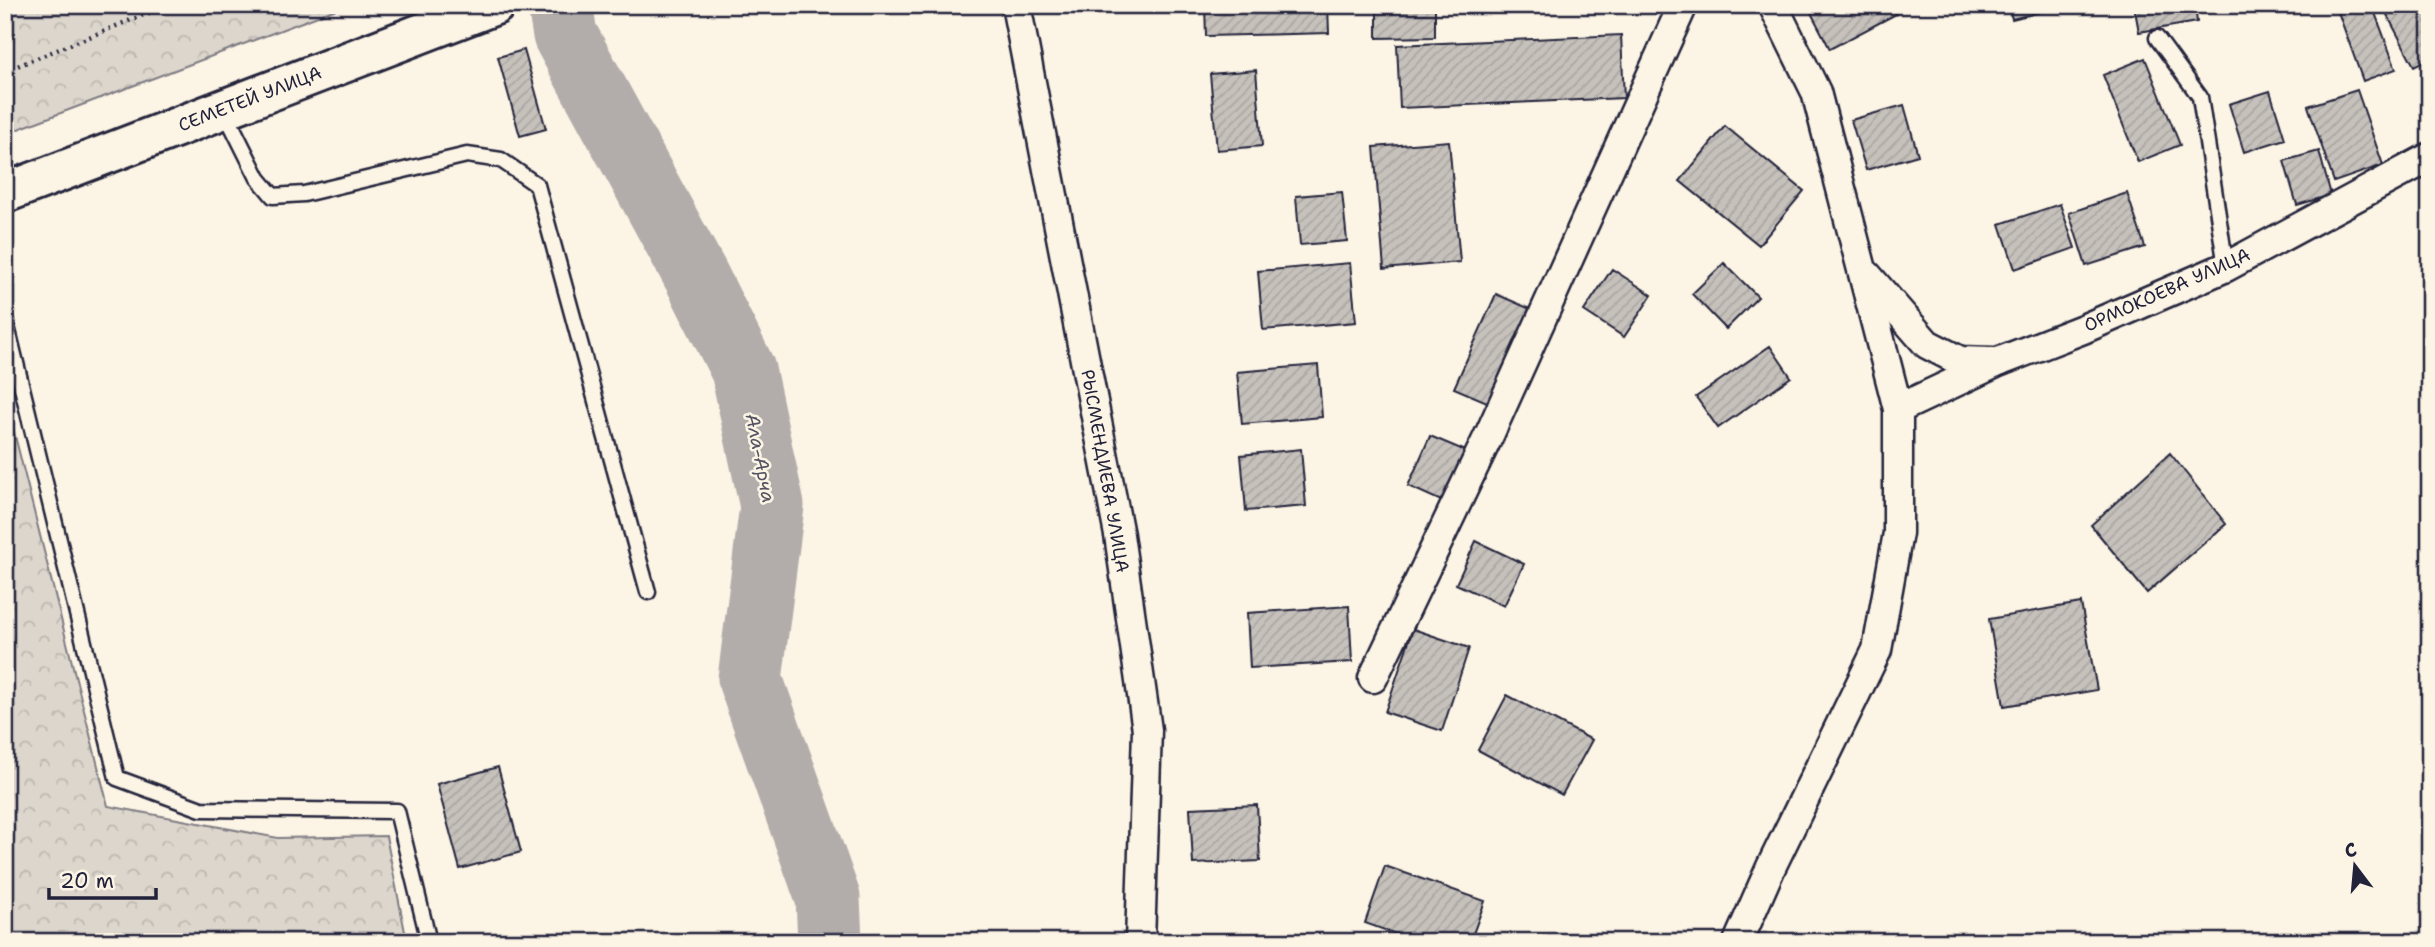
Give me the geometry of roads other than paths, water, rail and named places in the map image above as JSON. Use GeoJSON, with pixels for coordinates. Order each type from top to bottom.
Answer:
{"type":"FeatureCollection","features":[{"type":"Feature","properties":{"kind":"main road","name":"СЕМЕТЕЙ УЛИЦА"},"geometry":{"type":"LineString","coordinates":[[5,193],[478,11]]}},
{"type":"Feature","properties":{"kind":"street","name":"РЫСМЕНДИЕВА УЛИЦА"},"geometry":{"type":"LineString","coordinates":[[1016,5],[1119,535],[1147,730],[1140,942]]}},
{"type":"Feature","properties":{"kind":"street"},"geometry":{"type":"LineString","coordinates":[[1373,678],[1490,433],[1683,5]]}},
{"type":"Feature","properties":{"kind":"street"},"geometry":{"type":"LineString","coordinates":[[1738,942],[1770,867],[1877,650],[1898,533],[1898,410],[1816,92],[1773,5]]}},
{"type":"Feature","properties":{"kind":"street","name":"ОРМОКОЕВА УЛИЦА"},"geometry":{"type":"LineString","coordinates":[[1898,410],[1997,362],[2083,329],[2226,267],[2430,158]]}},
{"type":"Feature","properties":{"kind":"street"},"geometry":{"type":"LineString","coordinates":[[1863,270],[1927,344],[1960,361],[1997,362]]}},
{"type":"Feature","properties":{"kind":"lane"},"geometry":{"type":"LineString","coordinates":[[2157,38],[2200,97],[2226,267]]}},
{"type":"Feature","properties":{"kind":"lane"},"geometry":{"type":"LineString","coordinates":[[224,109],[258,178],[273,196],[304,194],[467,155],[501,160],[537,186],[648,592]]}},
{"type":"Feature","properties":{"kind":"lane"},"geometry":{"type":"LineString","coordinates":[[5,318],[117,778],[201,808],[397,811],[429,942]]}},
{"type":"Feature","properties":{"kind":"waterway","name":"Ала-Арча"},"geometry":{"type":"LineString","coordinates":[[560,5],[565,35],[697,278],[743,370],[772,506],[750,679],[828,898],[830,942]]}}]}
